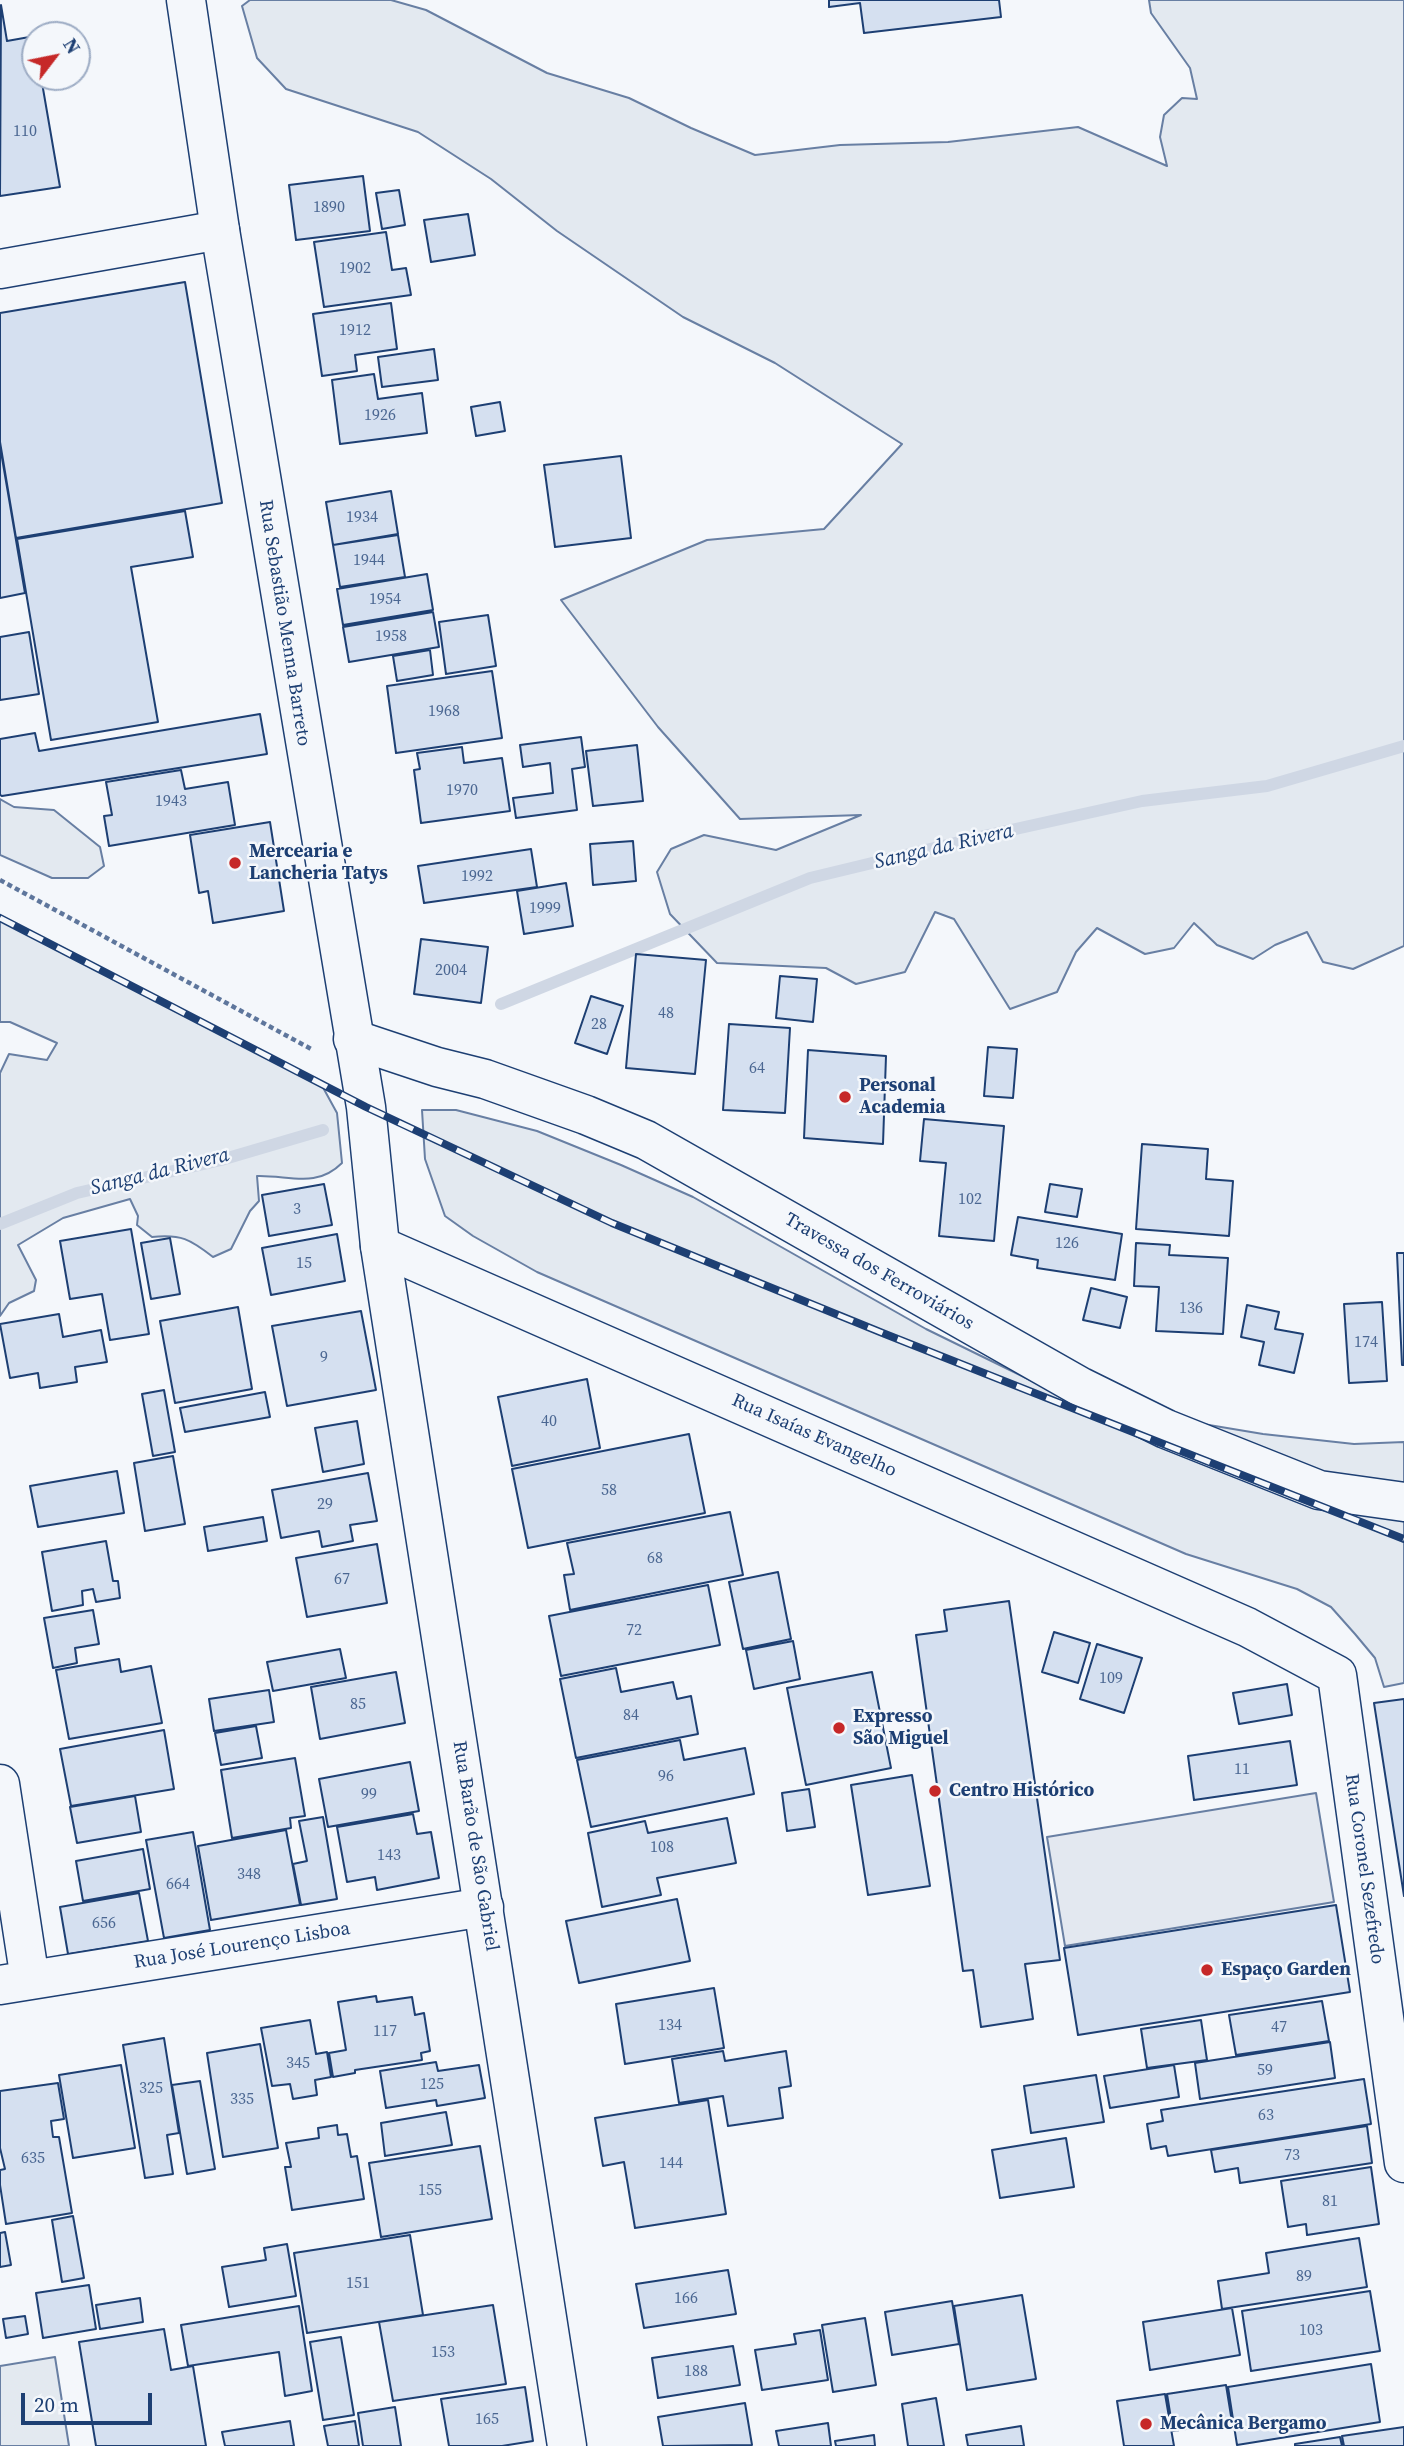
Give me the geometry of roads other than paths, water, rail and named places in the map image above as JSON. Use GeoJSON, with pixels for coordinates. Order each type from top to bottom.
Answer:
{"type":"FeatureCollection","features":[{"type":"Feature","properties":{"kind":"street","name":"Rua Sebastião Menna Barreto"},"geometry":{"type":"LineString","coordinates":[[186,0],[220,230],[366,1107],[380,1246]]}},
{"type":"Feature","properties":{"kind":"street"},"geometry":{"type":"LineString","coordinates":[[0,268],[220,230]]}},
{"type":"Feature","properties":{"kind":"street","name":"Travessa dos Ferroviários"},"geometry":{"type":"LineString","coordinates":[[357,1057],[437,1067],[485,1079],[586,1115],[646,1140],[1082,1387],[1166,1429],[1319,1490],[1404,1502]]}},
{"type":"Feature","properties":{"kind":"street","name":"Rua Isaías Evangelho"},"geometry":{"type":"LineString","coordinates":[[380,1246],[1247,1627]]}},
{"type":"Feature","properties":{"kind":"street","name":"Rua Barão de São Gabriel"},"geometry":{"type":"LineString","coordinates":[[380,1246],[567,2446]]}},
{"type":"Feature","properties":{"kind":"street","name":"Rua Coronel Sezefredo"},"geometry":{"type":"LineString","coordinates":[[1247,1627],[1337,1675],[1404,2163]]}},
{"type":"Feature","properties":{"kind":"street"},"geometry":{"type":"LineString","coordinates":[[0,1784],[15,1983]]}},
{"type":"Feature","properties":{"kind":"street","name":"Rua José Lourenço Lisboa"},"geometry":{"type":"LineString","coordinates":[[15,1983],[484,1906]]}},
{"type":"Feature","properties":{"kind":"waterway","name":"Sanga da Rivera"},"geometry":{"type":"LineString","coordinates":[[501,1004],[810,878],[1142,801],[1267,786],[1404,746]]}},
{"type":"Feature","properties":{"kind":"waterway","name":"Sanga da Rivera"},"geometry":{"type":"LineString","coordinates":[[0,1224],[77,1193],[221,1160],[323,1130]]}},
{"type":"Feature","properties":{"kind":"railway"},"geometry":{"type":"LineString","coordinates":[[0,918],[366,1107],[612,1223],[1404,1539]]}},
{"type":"Feature","properties":{"kind":"place","name":"Mercearia e Lancheria Tatys"},"geometry":{"type":"Point","coordinates":[235,863]}},
{"type":"Feature","properties":{"kind":"place","name":"Personal Academia"},"geometry":{"type":"Point","coordinates":[845,1097]}},
{"type":"Feature","properties":{"kind":"place","name":"Expresso São Miguel"},"geometry":{"type":"Point","coordinates":[839,1728]}},
{"type":"Feature","properties":{"kind":"place","name":"Centro Histórico"},"geometry":{"type":"Point","coordinates":[935,1791]}},
{"type":"Feature","properties":{"kind":"place","name":"Espaço Garden"},"geometry":{"type":"Point","coordinates":[1207,1970]}},
{"type":"Feature","properties":{"kind":"place","name":"Mecânica Bergamo"},"geometry":{"type":"Point","coordinates":[1146,2424]}}]}
